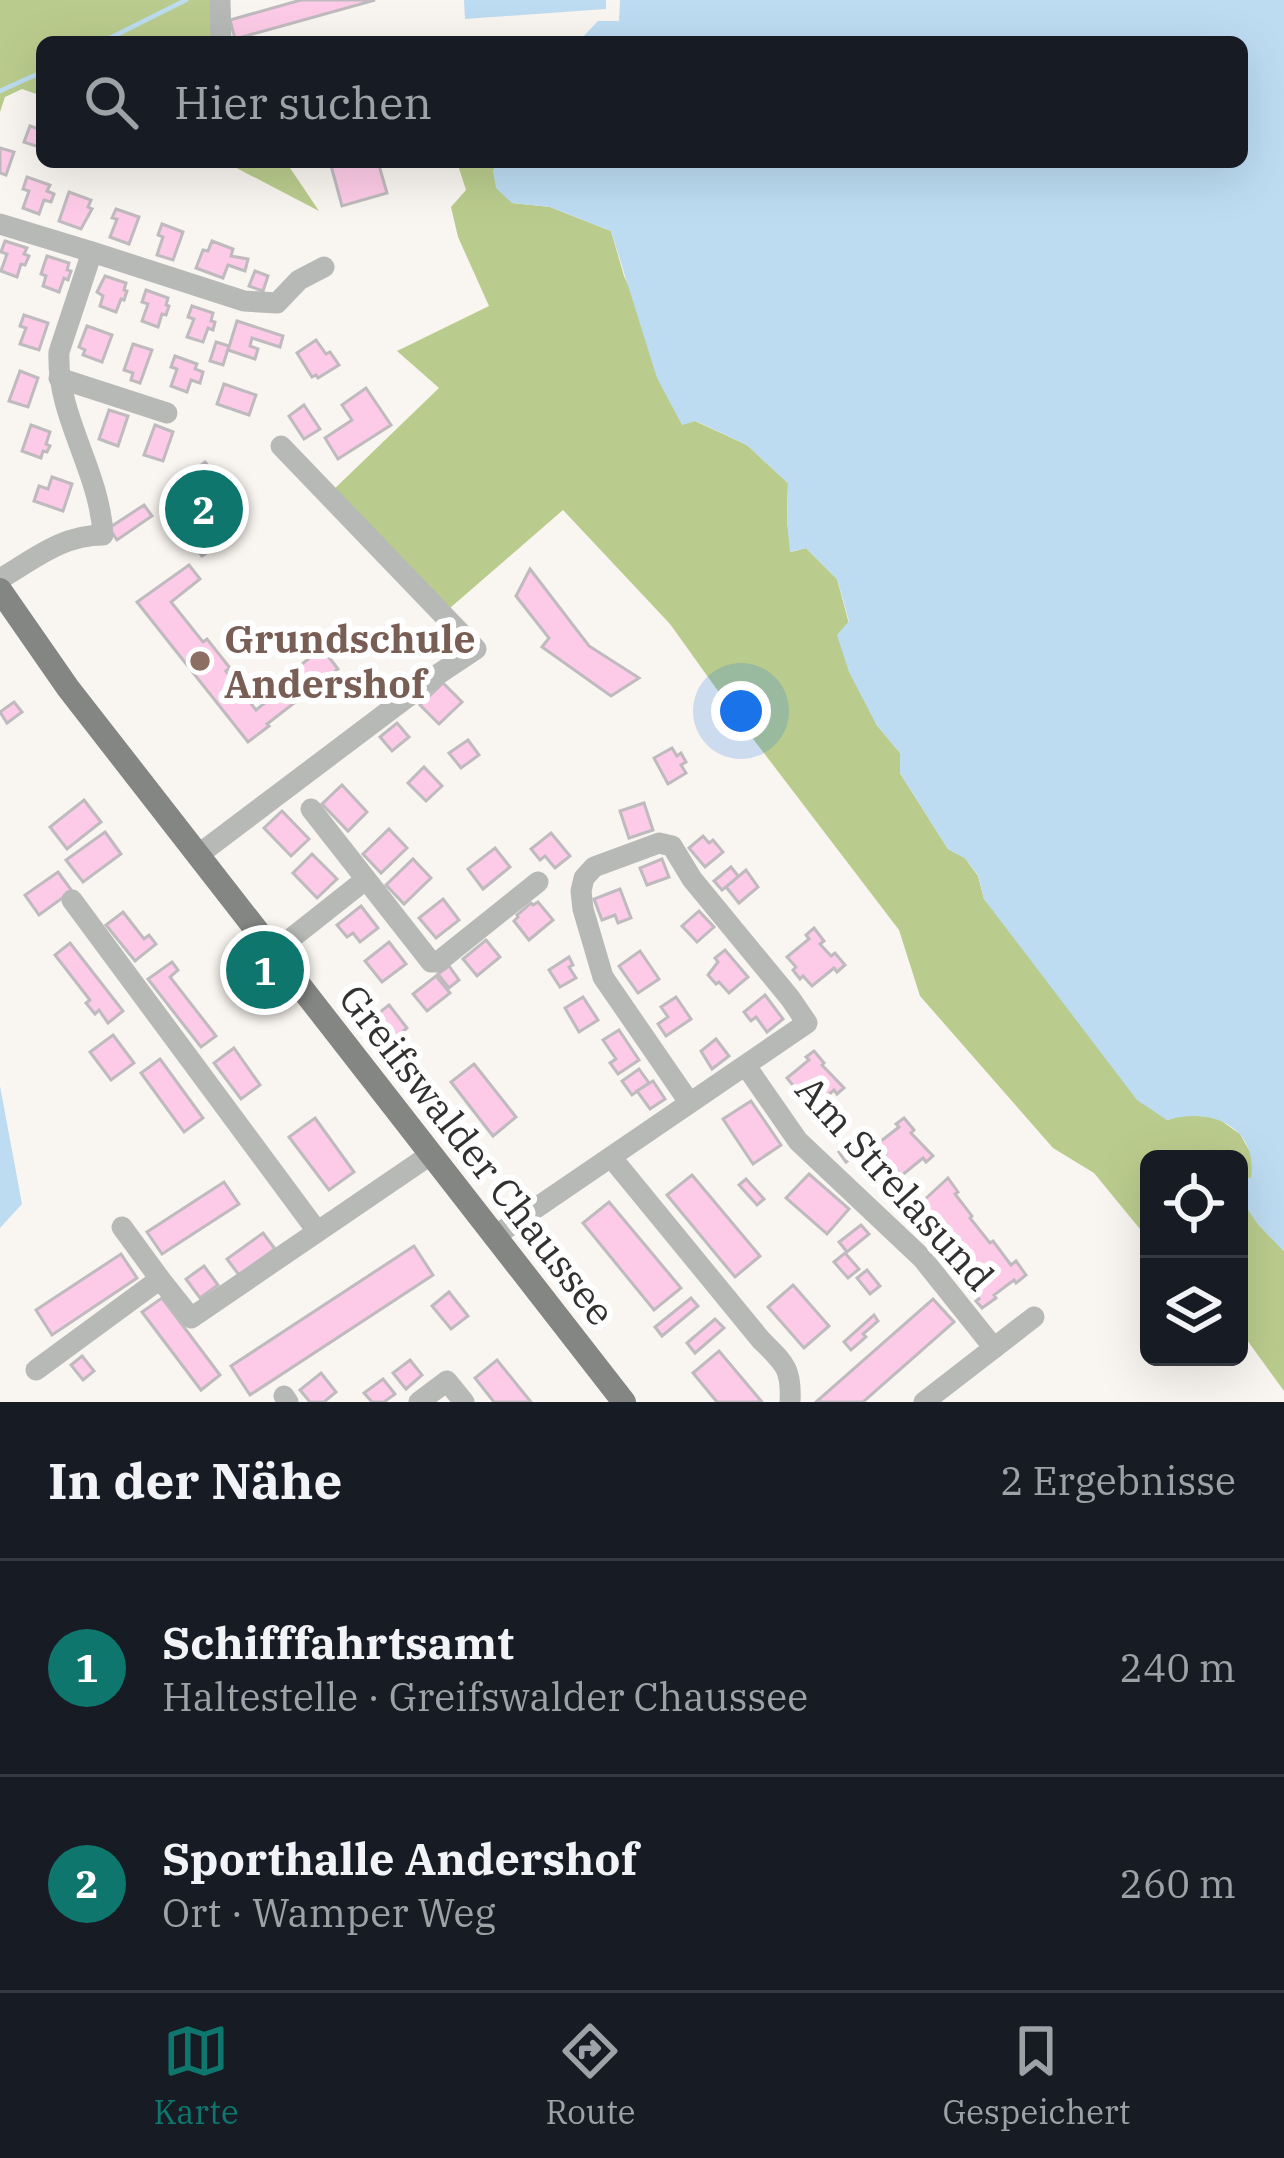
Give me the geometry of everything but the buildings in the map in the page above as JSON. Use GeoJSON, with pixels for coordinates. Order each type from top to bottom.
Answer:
{"type":"FeatureCollection","features":[{"type":"Feature","properties":{"kind":"main road","name":"Greifswalder Chaussee"},"geometry":{"type":"LineString","coordinates":[[0,590],[68,688],[624,1402]]}},
{"type":"Feature","properties":{"kind":"street"},"geometry":{"type":"LineString","coordinates":[[220,0],[221,36]]}},
{"type":"Feature","properties":{"kind":"street"},"geometry":{"type":"LineString","coordinates":[[0,224],[244,301],[277,303],[299,280],[324,267]]}},
{"type":"Feature","properties":{"kind":"street"},"geometry":{"type":"LineString","coordinates":[[0,579],[59,543],[76,536],[103,535],[100,501],[59,378],[59,352],[92,253]]}},
{"type":"Feature","properties":{"kind":"street"},"geometry":{"type":"LineString","coordinates":[[59,378],[167,413]]}},
{"type":"Feature","properties":{"kind":"street"},"geometry":{"type":"LineString","coordinates":[[198,855],[476,649],[281,446]]}},
{"type":"Feature","properties":{"kind":"street","name":"Greifswalder Chaussee"},"geometry":{"type":"LineString","coordinates":[[311,809],[431,962],[438,962],[538,882]]}},
{"type":"Feature","properties":{"kind":"street"},"geometry":{"type":"LineString","coordinates":[[495,1236],[807,1023],[692,880],[671,846],[659,843],[594,867],[580,891],[602,976],[688,1102]]}},
{"type":"Feature","properties":{"kind":"street"},"geometry":{"type":"LineString","coordinates":[[274,952],[365,880]]}},
{"type":"Feature","properties":{"kind":"street"},"geometry":{"type":"LineString","coordinates":[[72,900],[317,1231]]}},
{"type":"Feature","properties":{"kind":"street","name":"Am Strelasund"},"geometry":{"type":"LineString","coordinates":[[746,1066],[798,1141],[922,1258],[994,1348]]}},
{"type":"Feature","properties":{"kind":"street"},"geometry":{"type":"LineString","coordinates":[[122,1227],[190,1318],[430,1155]]}},
{"type":"Feature","properties":{"kind":"street"},"geometry":{"type":"LineString","coordinates":[[610,1157],[787,1366],[790,1402]]}},
{"type":"Feature","properties":{"kind":"street"},"geometry":{"type":"LineString","coordinates":[[36,1370],[160,1279]]}},
{"type":"Feature","properties":{"kind":"street"},"geometry":{"type":"LineString","coordinates":[[924,1402],[1034,1317]]}},
{"type":"Feature","properties":{"kind":"street"},"geometry":{"type":"LineString","coordinates":[[419,1402],[447,1381],[464,1402]]}},
{"type":"Feature","properties":{"kind":"green space"},"geometry":{"type":"Polygon","coordinates":[[[0,0],[220,0],[222,36],[36,36],[36,94],[22,89],[5,97],[0,112],[0,0]]]}},
{"type":"Feature","properties":{"kind":"green space"},"geometry":{"type":"Polygon","coordinates":[[[237,168],[290,168],[319,211],[237,168]]]}},
{"type":"Feature","properties":{"kind":"green space"},"geometry":{"type":"Polygon","coordinates":[[[459,168],[494,168],[512,203],[550,207],[611,231],[624,276],[695,421],[747,445],[788,483],[791,552],[806,548],[837,579],[876,724],[900,753],[900,773],[948,849],[965,858],[978,876],[984,899],[1167,1120],[1187,1114],[1216,1117],[1240,1134],[1254,1159],[1252,1179],[1248,1178],[1248,1150],[1140,1150],[1140,1229],[1094,1173],[1053,1148],[920,996],[899,930],[670,624],[563,510],[443,614],[328,495],[439,388],[397,351],[489,306],[458,237],[451,207],[466,190],[459,168]]]}},
{"type":"Feature","properties":{"kind":"green space"},"geometry":{"type":"Polygon","coordinates":[[[1248,1208],[1284,1251],[1284,1391],[1248,1341],[1248,1208]]]}},
{"type":"Feature","properties":{"kind":"water"},"geometry":{"type":"Polygon","coordinates":[[[464,0],[606,0],[606,9],[465,19],[464,0]]]}},
{"type":"Feature","properties":{"kind":"water"},"geometry":{"type":"Polygon","coordinates":[[[620,0],[1284,0],[1284,1251],[1248,1208],[1251,1160],[1239,1133],[1200,1116],[1167,1120],[1137,1100],[984,899],[978,875],[965,858],[948,849],[900,773],[900,753],[876,724],[849,672],[837,635],[849,621],[837,579],[806,548],[790,552],[788,483],[747,445],[696,421],[682,425],[657,378],[611,231],[550,207],[512,203],[496,188],[493,171],[1248,168],[1248,36],[584,36],[598,21],[619,21],[620,0]]]}},
{"type":"Feature","properties":{"kind":"water"},"geometry":{"type":"Polygon","coordinates":[[[0,1086],[22,1204],[0,1228],[0,1086]]]}},
{"type":"Feature","properties":{"kind":"waterway"},"geometry":{"type":"LineString","coordinates":[[114,36],[186,0]]}},
{"type":"Feature","properties":{"kind":"waterway"},"geometry":{"type":"LineString","coordinates":[[0,91],[36,75]]}},
{"type":"Feature","properties":{"kind":"place","name":"Sporthalle Andershof"},"geometry":{"type":"Point","coordinates":[204,509]}},
{"type":"Feature","properties":{"kind":"place","name":"Grundschule Andershof"},"geometry":{"type":"Point","coordinates":[200,661]}},
{"type":"Feature","properties":{"kind":"place","name":"Schifffahrtsamt"},"geometry":{"type":"Point","coordinates":[265,970]}}]}
